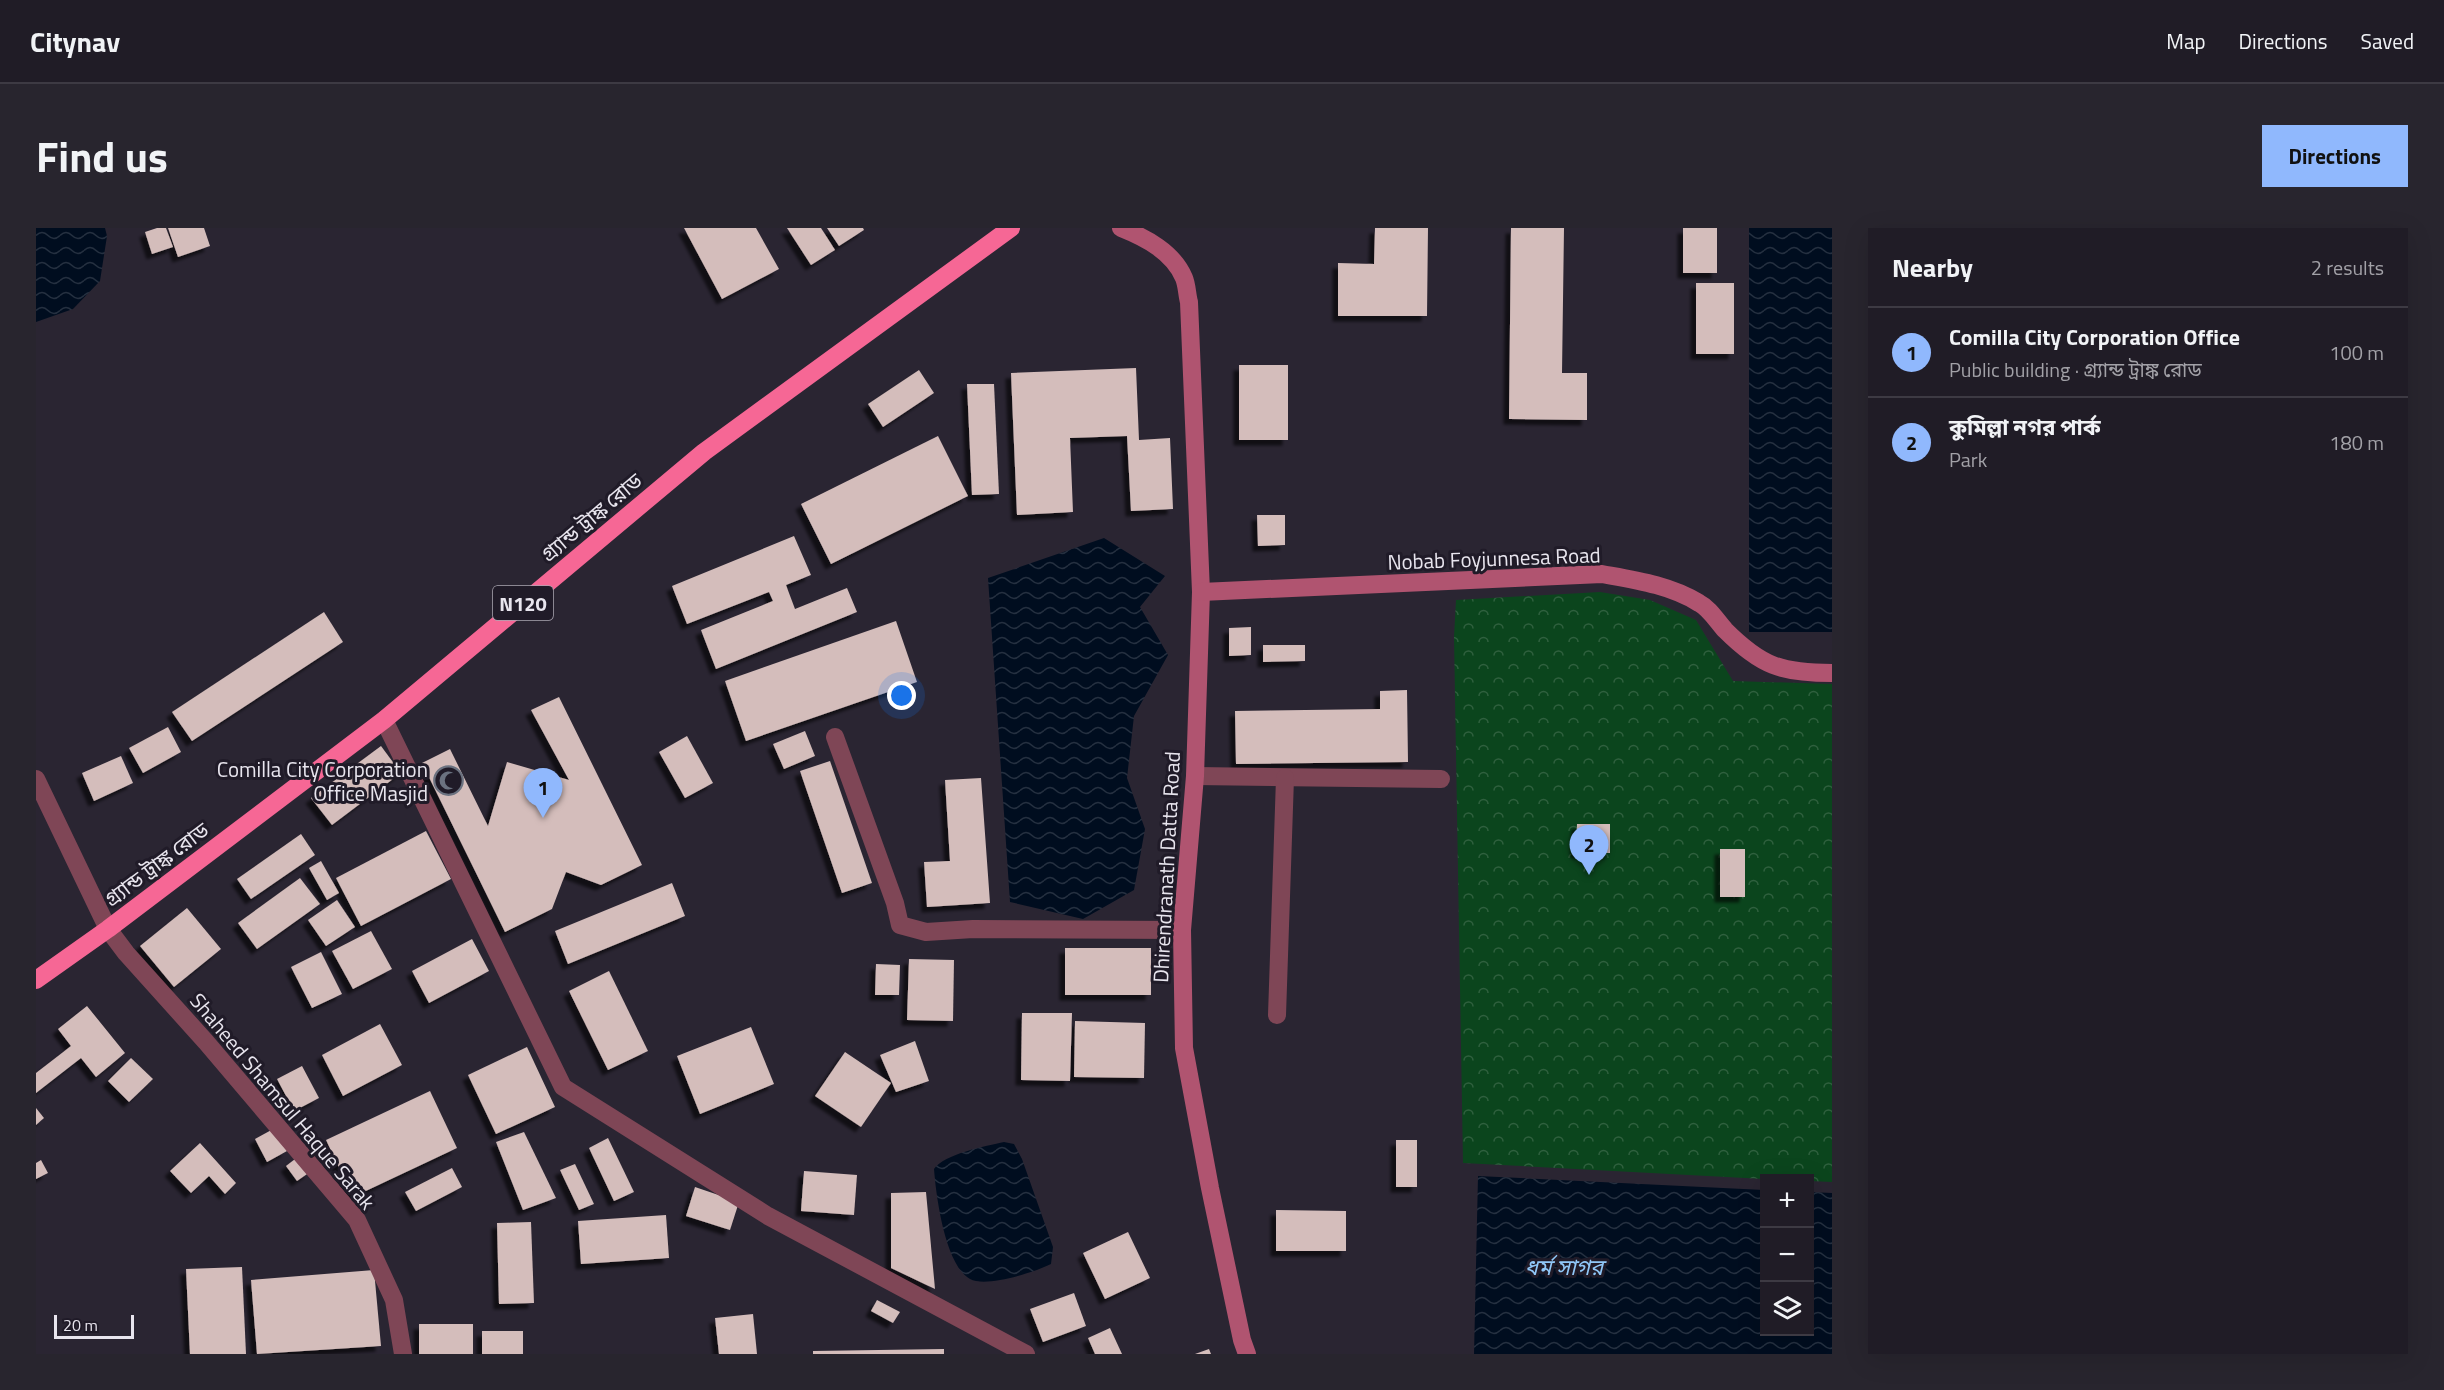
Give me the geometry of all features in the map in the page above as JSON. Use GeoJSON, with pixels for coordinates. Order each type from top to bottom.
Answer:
{"type":"FeatureCollection","features":[{"type":"Feature","properties":{"kind":"highway","name":"গ্র্যান্ড ট্রাঙ্ক রোড"},"geometry":{"type":"LineString","coordinates":[[36,980],[108,929],[384,720],[704,452],[1011,228]]}},
{"type":"Feature","properties":{"kind":"street","name":"Dhirendranath Datta Road"},"geometry":{"type":"LineString","coordinates":[[1121,228],[1142,236],[1166,252],[1184,278],[1189,302],[1201,592],[1194,776],[1182,930],[1184,1048],[1212,1200],[1242,1340],[1248,1354]]}},
{"type":"Feature","properties":{"kind":"street","name":"Nobab Foyjunnesa Road"},"geometry":{"type":"LineString","coordinates":[[1201,592],[1602,574],[1658,585],[1701,603],[1744,648],[1767,664],[1801,673],[1832,673]]}},
{"type":"Feature","properties":{"kind":"street"},"geometry":{"type":"LineString","coordinates":[[384,720],[563,1087],[768,1216],[1026,1354]]}},
{"type":"Feature","properties":{"kind":"street"},"geometry":{"type":"LineString","coordinates":[[835,737],[896,903],[900,925],[926,932],[974,929],[1182,930]]}},
{"type":"Feature","properties":{"kind":"street"},"geometry":{"type":"LineString","coordinates":[[1194,776],[1441,779]]}},
{"type":"Feature","properties":{"kind":"street"},"geometry":{"type":"LineString","coordinates":[[1277,1015],[1286,778]]}},
{"type":"Feature","properties":{"kind":"street","name":"Shaheed Shamsul Haque Sarak"},"geometry":{"type":"LineString","coordinates":[[36,779],[108,929],[126,953],[206,1042],[357,1220],[394,1300],[403,1354]]}},
{"type":"Feature","properties":{"kind":"green space"},"geometry":{"type":"Polygon","coordinates":[[[1600,592],[1650,600],[1696,620],[1733,681],[1832,684],[1832,1182],[1814,1181],[1814,1174],[1760,1174],[1760,1179],[1463,1163],[1454,637],[1456,600],[1600,592]],[[1577,824],[1577,853],[1610,853],[1610,824],[1577,824]],[[1720,849],[1720,897],[1744,897],[1745,849],[1720,849]]]}},
{"type":"Feature","properties":{"kind":"water"},"geometry":{"type":"Polygon","coordinates":[[[36,228],[105,228],[107,236],[100,281],[73,309],[36,322],[36,228]]]}},
{"type":"Feature","properties":{"kind":"water"},"geometry":{"type":"Polygon","coordinates":[[[1749,228],[1832,228],[1832,632],[1749,632],[1749,228]]]}},
{"type":"Feature","properties":{"kind":"water"},"geometry":{"type":"Polygon","coordinates":[[[1104,538],[1165,576],[1140,607],[1168,655],[1134,716],[1127,778],[1145,829],[1134,890],[1083,919],[1010,902],[988,578],[1104,538]]]}},
{"type":"Feature","properties":{"kind":"water"},"geometry":{"type":"Polygon","coordinates":[[[1004,1142],[1014,1144],[1022,1159],[1053,1247],[1051,1264],[1010,1278],[987,1282],[977,1281],[970,1279],[961,1271],[948,1245],[943,1229],[934,1169],[956,1155],[1004,1142]]]}},
{"type":"Feature","properties":{"kind":"water","name":"ধর্ম সাগর"},"geometry":{"type":"Polygon","coordinates":[[[1478,1176],[1760,1190],[1760,1336],[1814,1336],[1814,1192],[1832,1193],[1832,1354],[1474,1354],[1478,1176]]]}},
{"type":"Feature","properties":{"kind":"building"},"geometry":{"type":"Polygon","coordinates":[[[166,228],[173,247],[152,254],[145,232],[166,228]]]}},
{"type":"Feature","properties":{"kind":"building"},"geometry":{"type":"Polygon","coordinates":[[[168,228],[204,228],[210,246],[178,257],[168,228]]]}},
{"type":"Feature","properties":{"kind":"building"},"geometry":{"type":"Polygon","coordinates":[[[684,228],[756,228],[779,269],[722,299],[684,228]]]}},
{"type":"Feature","properties":{"kind":"building"},"geometry":{"type":"Polygon","coordinates":[[[787,228],[821,228],[835,250],[811,265],[787,228]]]}},
{"type":"Feature","properties":{"kind":"building"},"geometry":{"type":"Polygon","coordinates":[[[827,228],[863,228],[864,230],[839,246],[827,228]]]}},
{"type":"Feature","properties":{"kind":"building"},"geometry":{"type":"Polygon","coordinates":[[[1375,228],[1428,228],[1427,316],[1338,316],[1338,263],[1374,264],[1375,228]]]}},
{"type":"Feature","properties":{"kind":"building"},"geometry":{"type":"Polygon","coordinates":[[[1511,228],[1564,228],[1562,373],[1587,373],[1587,420],[1509,419],[1511,228]]]}},
{"type":"Feature","properties":{"kind":"building"},"geometry":{"type":"Polygon","coordinates":[[[1683,228],[1717,228],[1717,273],[1683,273],[1683,228]]]}},
{"type":"Feature","properties":{"kind":"building"},"geometry":{"type":"Polygon","coordinates":[[[1696,283],[1734,283],[1734,354],[1696,354],[1696,283]]]}},
{"type":"Feature","properties":{"kind":"building"},"geometry":{"type":"Polygon","coordinates":[[[1239,365],[1288,365],[1288,440],[1239,440],[1239,365]]]}},
{"type":"Feature","properties":{"kind":"building"},"geometry":{"type":"Polygon","coordinates":[[[1136,368],[1139,440],[1170,438],[1173,509],[1131,511],[1127,436],[1070,438],[1073,512],[1017,515],[1011,373],[1136,368]]]}},
{"type":"Feature","properties":{"kind":"building"},"geometry":{"type":"Polygon","coordinates":[[[919,370],[934,393],[883,427],[868,404],[919,370]]]}},
{"type":"Feature","properties":{"kind":"building"},"geometry":{"type":"Polygon","coordinates":[[[967,384],[994,384],[999,494],[972,495],[967,384]]]}},
{"type":"Feature","properties":{"kind":"building"},"geometry":{"type":"Polygon","coordinates":[[[938,436],[968,496],[831,564],[801,504],[938,436]]]}},
{"type":"Feature","properties":{"kind":"building"},"geometry":{"type":"Polygon","coordinates":[[[1257,515],[1285,515],[1285,545],[1258,546],[1257,515]]]}},
{"type":"Feature","properties":{"kind":"building"},"geometry":{"type":"Polygon","coordinates":[[[794,536],[811,575],[786,585],[795,609],[847,588],[857,612],[716,669],[701,630],[773,601],[769,592],[687,624],[672,586],[794,536]]]}},
{"type":"Feature","properties":{"kind":"building"},"geometry":{"type":"Polygon","coordinates":[[[324,612],[343,642],[192,741],[172,712],[324,612]]]}},
{"type":"Feature","properties":{"kind":"building"},"geometry":{"type":"Polygon","coordinates":[[[896,621],[917,682],[746,741],[725,681],[896,621]]]}},
{"type":"Feature","properties":{"kind":"building"},"geometry":{"type":"Polygon","coordinates":[[[1251,627],[1251,655],[1229,656],[1229,628],[1251,627]]]}},
{"type":"Feature","properties":{"kind":"building"},"geometry":{"type":"Polygon","coordinates":[[[1263,645],[1305,645],[1305,661],[1263,662],[1263,645]]]}},
{"type":"Feature","properties":{"kind":"building"},"geometry":{"type":"Polygon","coordinates":[[[1407,690],[1408,762],[1236,764],[1235,711],[1380,709],[1380,691],[1407,690]]]}},
{"type":"Feature","properties":{"kind":"building"},"geometry":{"type":"Polygon","coordinates":[[[559,697],[642,865],[601,885],[566,872],[552,909],[505,932],[422,763],[450,749],[488,826],[507,762],[569,780],[531,710],[559,697]]]}},
{"type":"Feature","properties":{"kind":"building"},"geometry":{"type":"Polygon","coordinates":[[[168,727],[181,752],[143,773],[129,748],[168,727]]]}},
{"type":"Feature","properties":{"kind":"building"},"geometry":{"type":"Polygon","coordinates":[[[805,731],[815,756],[784,769],[773,744],[805,731]]]}},
{"type":"Feature","properties":{"kind":"building"},"geometry":{"type":"Polygon","coordinates":[[[687,736],[713,783],[685,798],[659,752],[687,736]]]}},
{"type":"Feature","properties":{"kind":"building"},"geometry":{"type":"Polygon","coordinates":[[[381,746],[401,773],[332,825],[311,798],[381,746]]]}},
{"type":"Feature","properties":{"kind":"building"},"geometry":{"type":"Polygon","coordinates":[[[121,756],[133,783],[94,801],[82,773],[121,756]]]}},
{"type":"Feature","properties":{"kind":"building"},"geometry":{"type":"Polygon","coordinates":[[[830,761],[872,883],[842,893],[800,771],[830,761]]]}},
{"type":"Feature","properties":{"kind":"building"},"geometry":{"type":"Polygon","coordinates":[[[981,778],[990,903],[927,907],[924,862],[950,861],[945,780],[981,778]]]}},
{"type":"Feature","properties":{"kind":"building"},"geometry":{"type":"Polygon","coordinates":[[[1577,824],[1610,824],[1610,853],[1576,853],[1577,824]]]}},
{"type":"Feature","properties":{"kind":"building"},"geometry":{"type":"Polygon","coordinates":[[[426,831],[451,879],[361,926],[336,878],[426,831]]]}},
{"type":"Feature","properties":{"kind":"building"},"geometry":{"type":"Polygon","coordinates":[[[301,834],[315,855],[251,899],[237,879],[301,834]]]}},
{"type":"Feature","properties":{"kind":"building"},"geometry":{"type":"Polygon","coordinates":[[[1720,849],[1745,849],[1745,897],[1720,897],[1720,849]]]}},
{"type":"Feature","properties":{"kind":"building"},"geometry":{"type":"Polygon","coordinates":[[[321,861],[339,893],[327,900],[309,868],[321,861]]]}},
{"type":"Feature","properties":{"kind":"building"},"geometry":{"type":"Polygon","coordinates":[[[300,878],[320,904],[257,949],[238,923],[300,878]]]}},
{"type":"Feature","properties":{"kind":"building"},"geometry":{"type":"Polygon","coordinates":[[[672,883],[685,916],[568,964],[555,931],[672,883]]]}},
{"type":"Feature","properties":{"kind":"building"},"geometry":{"type":"Polygon","coordinates":[[[337,900],[355,927],[326,946],[308,920],[337,900]]]}},
{"type":"Feature","properties":{"kind":"building"},"geometry":{"type":"Polygon","coordinates":[[[187,908],[221,949],[174,987],[140,946],[187,908]]]}},
{"type":"Feature","properties":{"kind":"building"},"geometry":{"type":"Polygon","coordinates":[[[371,931],[392,969],[353,989],[332,951],[371,931]]]}},
{"type":"Feature","properties":{"kind":"building"},"geometry":{"type":"Polygon","coordinates":[[[472,939],[489,971],[429,1003],[412,971],[472,939]]]}},
{"type":"Feature","properties":{"kind":"building"},"geometry":{"type":"Polygon","coordinates":[[[1065,948],[1151,948],[1151,995],[1065,995],[1065,948]]]}},
{"type":"Feature","properties":{"kind":"building"},"geometry":{"type":"Polygon","coordinates":[[[321,952],[342,994],[312,1008],[291,967],[321,952]]]}},
{"type":"Feature","properties":{"kind":"building"},"geometry":{"type":"Polygon","coordinates":[[[909,959],[954,960],[953,1021],[907,1020],[909,959]]]}},
{"type":"Feature","properties":{"kind":"building"},"geometry":{"type":"Polygon","coordinates":[[[876,964],[900,965],[899,995],[875,995],[876,964]]]}},
{"type":"Feature","properties":{"kind":"building"},"geometry":{"type":"Polygon","coordinates":[[[609,971],[648,1051],[608,1070],[569,991],[609,971]]]}},
{"type":"Feature","properties":{"kind":"building"},"geometry":{"type":"Polygon","coordinates":[[[87,1006],[125,1053],[96,1077],[81,1058],[36,1093],[36,1073],[71,1046],[58,1029],[87,1006]]]}},
{"type":"Feature","properties":{"kind":"building"},"geometry":{"type":"Polygon","coordinates":[[[1022,1013],[1072,1013],[1070,1081],[1021,1080],[1022,1013]]]}},
{"type":"Feature","properties":{"kind":"building"},"geometry":{"type":"Polygon","coordinates":[[[1075,1021],[1145,1023],[1144,1078],[1074,1077],[1075,1021]]]}},
{"type":"Feature","properties":{"kind":"building"},"geometry":{"type":"Polygon","coordinates":[[[380,1024],[402,1065],[343,1096],[322,1055],[380,1024]]]}},
{"type":"Feature","properties":{"kind":"building"},"geometry":{"type":"Polygon","coordinates":[[[751,1027],[774,1084],[700,1114],[677,1056],[751,1027]]]}},
{"type":"Feature","properties":{"kind":"building"},"geometry":{"type":"Polygon","coordinates":[[[915,1041],[929,1081],[896,1092],[880,1055],[915,1041]]]}},
{"type":"Feature","properties":{"kind":"building"},"geometry":{"type":"Polygon","coordinates":[[[527,1047],[555,1107],[496,1134],[468,1075],[527,1047]]]}},
{"type":"Feature","properties":{"kind":"building"},"geometry":{"type":"Polygon","coordinates":[[[845,1052],[891,1083],[861,1127],[815,1096],[845,1052]]]}},
{"type":"Feature","properties":{"kind":"building"},"geometry":{"type":"Polygon","coordinates":[[[131,1058],[153,1079],[129,1102],[108,1081],[131,1058]]]}},
{"type":"Feature","properties":{"kind":"building"},"geometry":{"type":"Polygon","coordinates":[[[302,1066],[319,1098],[294,1111],[277,1079],[302,1066]]]}},
{"type":"Feature","properties":{"kind":"building"},"geometry":{"type":"Polygon","coordinates":[[[430,1091],[457,1148],[353,1197],[326,1140],[430,1091]]]}},
{"type":"Feature","properties":{"kind":"building"},"geometry":{"type":"Polygon","coordinates":[[[36,1108],[44,1118],[36,1125],[36,1108]]]}},
{"type":"Feature","properties":{"kind":"building"},"geometry":{"type":"Polygon","coordinates":[[[275,1128],[287,1151],[267,1162],[255,1139],[275,1128]]]}},
{"type":"Feature","properties":{"kind":"building"},"geometry":{"type":"Polygon","coordinates":[[[524,1132],[556,1198],[523,1210],[496,1142],[524,1132]]]}},
{"type":"Feature","properties":{"kind":"building"},"geometry":{"type":"Polygon","coordinates":[[[608,1138],[634,1192],[614,1201],[589,1148],[608,1138]]]}},
{"type":"Feature","properties":{"kind":"building"},"geometry":{"type":"Polygon","coordinates":[[[1396,1140],[1417,1140],[1417,1187],[1396,1187],[1396,1140]]]}},
{"type":"Feature","properties":{"kind":"building"},"geometry":{"type":"Polygon","coordinates":[[[200,1143],[236,1183],[225,1194],[209,1176],[191,1193],[170,1171],[200,1143]]]}},
{"type":"Feature","properties":{"kind":"building"},"geometry":{"type":"Polygon","coordinates":[[[299,1156],[310,1172],[297,1181],[286,1166],[299,1156]]]}},
{"type":"Feature","properties":{"kind":"building"},"geometry":{"type":"Polygon","coordinates":[[[41,1160],[48,1173],[36,1179],[36,1163],[41,1160]]]}},
{"type":"Feature","properties":{"kind":"building"},"geometry":{"type":"Polygon","coordinates":[[[575,1164],[594,1204],[579,1210],[560,1170],[575,1164]]]}},
{"type":"Feature","properties":{"kind":"building"},"geometry":{"type":"Polygon","coordinates":[[[452,1168],[462,1187],[416,1211],[405,1192],[452,1168]]]}},
{"type":"Feature","properties":{"kind":"building"},"geometry":{"type":"Polygon","coordinates":[[[804,1171],[857,1175],[854,1215],[801,1211],[804,1171]]]}},
{"type":"Feature","properties":{"kind":"building"},"geometry":{"type":"Polygon","coordinates":[[[695,1187],[739,1202],[730,1230],[686,1216],[695,1187]]]}},
{"type":"Feature","properties":{"kind":"building"},"geometry":{"type":"Polygon","coordinates":[[[926,1192],[935,1289],[891,1268],[891,1193],[926,1192]]]}},
{"type":"Feature","properties":{"kind":"building"},"geometry":{"type":"Polygon","coordinates":[[[1276,1210],[1346,1211],[1346,1251],[1276,1251],[1276,1210]]]}},
{"type":"Feature","properties":{"kind":"building"},"geometry":{"type":"Polygon","coordinates":[[[666,1215],[669,1258],[581,1264],[578,1221],[666,1215]]]}},
{"type":"Feature","properties":{"kind":"building"},"geometry":{"type":"Polygon","coordinates":[[[531,1222],[534,1303],[499,1304],[497,1223],[531,1222]]]}},
{"type":"Feature","properties":{"kind":"building"},"geometry":{"type":"Polygon","coordinates":[[[1128,1232],[1150,1278],[1105,1299],[1083,1253],[1128,1232]]]}},
{"type":"Feature","properties":{"kind":"building"},"geometry":{"type":"Polygon","coordinates":[[[242,1267],[246,1354],[190,1354],[186,1269],[242,1267]]]}},
{"type":"Feature","properties":{"kind":"building"},"geometry":{"type":"Polygon","coordinates":[[[374,1270],[381,1346],[257,1354],[251,1280],[374,1270]]]}},
{"type":"Feature","properties":{"kind":"building"},"geometry":{"type":"Polygon","coordinates":[[[1074,1293],[1086,1326],[1043,1342],[1030,1309],[1074,1293]]]}},
{"type":"Feature","properties":{"kind":"building"},"geometry":{"type":"Polygon","coordinates":[[[877,1300],[900,1312],[893,1323],[871,1311],[877,1300]]]}},
{"type":"Feature","properties":{"kind":"building"},"geometry":{"type":"Polygon","coordinates":[[[753,1314],[757,1354],[719,1354],[715,1318],[753,1314]]]}},
{"type":"Feature","properties":{"kind":"building"},"geometry":{"type":"Polygon","coordinates":[[[419,1324],[473,1324],[473,1354],[419,1354],[419,1324]]]}},
{"type":"Feature","properties":{"kind":"building"},"geometry":{"type":"Polygon","coordinates":[[[1110,1328],[1122,1354],[1095,1354],[1088,1338],[1110,1328]]]}},
{"type":"Feature","properties":{"kind":"building"},"geometry":{"type":"Polygon","coordinates":[[[482,1331],[523,1331],[523,1354],[482,1354],[482,1331]]]}},
{"type":"Feature","properties":{"kind":"building"},"geometry":{"type":"Polygon","coordinates":[[[944,1349],[944,1354],[813,1354],[813,1351],[944,1349]]]}},
{"type":"Feature","properties":{"kind":"building"},"geometry":{"type":"Polygon","coordinates":[[[1209,1349],[1211,1354],[1195,1354],[1209,1349]]]}},
{"type":"Feature","properties":{"kind":"place","name":"Comilla City Corporation Office Masjid"},"geometry":{"type":"Point","coordinates":[449,781]}},
{"type":"Feature","properties":{"kind":"place","name":"Comilla City Corporation Office"},"geometry":{"type":"Point","coordinates":[543,818]}},
{"type":"Feature","properties":{"kind":"place","name":"কুমিল্লা নগর পার্ক"},"geometry":{"type":"Point","coordinates":[1589,875]}}]}
